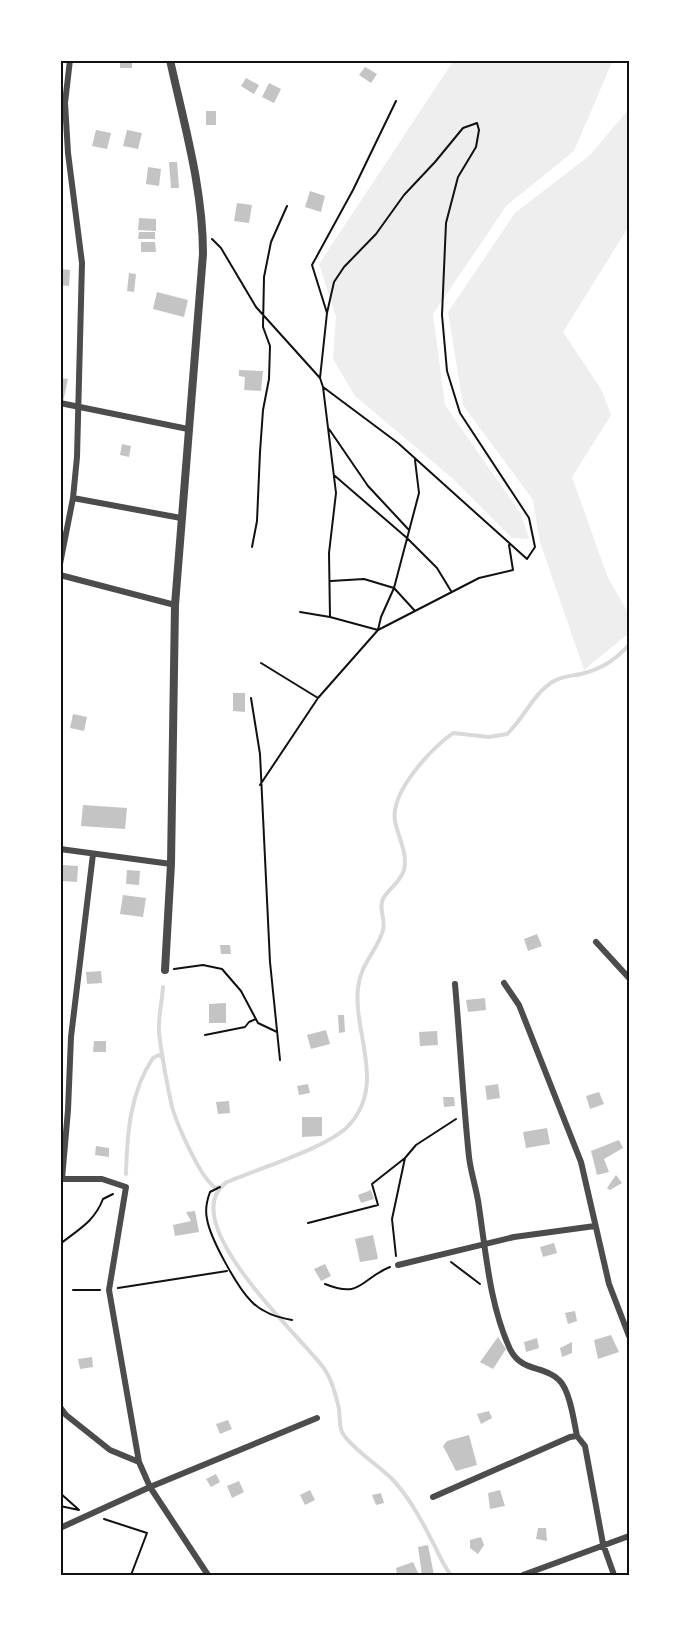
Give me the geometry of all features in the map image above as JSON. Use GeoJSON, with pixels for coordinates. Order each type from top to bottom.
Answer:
{"type":"FeatureCollection","features":[{"type":"Feature","properties":{"kind":"street"},"geometry":{"type":"LineString","coordinates":[[60,564],[73,498],[77,457],[82,263],[68,153],[66,113],[70,60]]}},
{"type":"Feature","properties":{"kind":"street"},"geometry":{"type":"LineString","coordinates":[[165,970],[171,864],[175,605],[202,283],[203,231],[195,171],[170,60]]}},
{"type":"Feature","properties":{"kind":"street"},"geometry":{"type":"LineString","coordinates":[[60,403],[188,429]]}},
{"type":"Feature","properties":{"kind":"street"},"geometry":{"type":"LineString","coordinates":[[73,498],[181,518]]}},
{"type":"Feature","properties":{"kind":"street"},"geometry":{"type":"LineString","coordinates":[[60,575],[175,605]]}},
{"type":"Feature","properties":{"kind":"street"},"geometry":{"type":"LineString","coordinates":[[60,849],[171,864]]}},
{"type":"Feature","properties":{"kind":"street"},"geometry":{"type":"LineString","coordinates":[[93,854],[71,1037],[68,1110],[61,1179],[102,1179],[126,1187],[108,1290],[139,1462],[150,1487],[208,1575]]}},
{"type":"Feature","properties":{"kind":"street"},"geometry":{"type":"LineString","coordinates":[[596,942],[629,978]]}},
{"type":"Feature","properties":{"kind":"street"},"geometry":{"type":"LineString","coordinates":[[504,983],[519,1005],[582,1162],[609,1284],[629,1336]]}},
{"type":"Feature","properties":{"kind":"street"},"geometry":{"type":"LineString","coordinates":[[455,984],[470,1160],[495,1302],[510,1350],[517,1360],[525,1366],[554,1376],[565,1388],[577,1436],[585,1446],[603,1544],[614,1575]]}},
{"type":"Feature","properties":{"kind":"street"},"geometry":{"type":"LineString","coordinates":[[398,1264],[551,1231],[595,1226]]}},
{"type":"Feature","properties":{"kind":"street"},"geometry":{"type":"LineString","coordinates":[[60,1407],[66,1415],[110,1450],[139,1462]]}},
{"type":"Feature","properties":{"kind":"street"},"geometry":{"type":"LineString","coordinates":[[60,1528],[150,1487],[317,1418]]}},
{"type":"Feature","properties":{"kind":"street"},"geometry":{"type":"LineString","coordinates":[[433,1497],[570,1437],[577,1436]]}},
{"type":"Feature","properties":{"kind":"street"},"geometry":{"type":"LineString","coordinates":[[523,1575],[629,1536]]}},
{"type":"Feature","properties":{"kind":"path"},"geometry":{"type":"LineString","coordinates":[[327,313],[312,265],[353,190],[396,101]]}},
{"type":"Feature","properties":{"kind":"path"},"geometry":{"type":"LineString","coordinates":[[320,378],[327,313],[334,282],[344,267],[376,234],[404,195],[463,128],[477,123],[479,130],[476,147],[458,177],[446,223],[442,315],[447,371],[460,413],[530,518],[535,547],[527,559],[398,443],[323,387]]}},
{"type":"Feature","properties":{"kind":"path"},"geometry":{"type":"LineString","coordinates":[[252,547],[257,521],[263,410],[269,379],[270,346],[263,327],[262,314],[264,277],[271,242],[287,206]]}},
{"type":"Feature","properties":{"kind":"path"},"geometry":{"type":"LineString","coordinates":[[203,231],[221,248],[262,314],[320,378],[323,387],[336,493],[329,553],[330,617]]}},
{"type":"Feature","properties":{"kind":"path"},"geometry":{"type":"LineString","coordinates":[[327,427],[368,486],[409,531]]}},
{"type":"Feature","properties":{"kind":"path"},"geometry":{"type":"LineString","coordinates":[[378,630],[381,617],[394,588],[419,493],[415,458]]}},
{"type":"Feature","properties":{"kind":"path"},"geometry":{"type":"LineString","coordinates":[[335,476],[437,567],[451,591]]}},
{"type":"Feature","properties":{"kind":"path"},"geometry":{"type":"LineString","coordinates":[[260,785],[318,698],[378,630],[479,578],[513,570],[509,543]]}},
{"type":"Feature","properties":{"kind":"path"},"geometry":{"type":"LineString","coordinates":[[331,581],[364,579],[394,588],[415,611]]}},
{"type":"Feature","properties":{"kind":"path"},"geometry":{"type":"LineString","coordinates":[[300,612],[330,617],[378,630]]}},
{"type":"Feature","properties":{"kind":"path"},"geometry":{"type":"LineString","coordinates":[[261,663],[318,698]]}},
{"type":"Feature","properties":{"kind":"path"},"geometry":{"type":"LineString","coordinates":[[251,698],[260,754],[270,962],[280,1060]]}},
{"type":"Feature","properties":{"kind":"path"},"geometry":{"type":"LineString","coordinates":[[165,970],[203,966],[222,969],[241,991],[258,1023],[277,1032]]}},
{"type":"Feature","properties":{"kind":"path"},"geometry":{"type":"LineString","coordinates":[[205,1035],[244,1028],[256,1019]]}},
{"type":"Feature","properties":{"kind":"path"},"geometry":{"type":"LineString","coordinates":[[308,1223],[378,1205],[372,1184],[405,1158],[416,1145],[466,1112]]}},
{"type":"Feature","properties":{"kind":"path"},"geometry":{"type":"LineString","coordinates":[[325,1284],[351,1291],[398,1264],[392,1235],[392,1219],[405,1158]]}},
{"type":"Feature","properties":{"kind":"path"},"geometry":{"type":"LineString","coordinates":[[60,1244],[91,1220],[97,1213],[103,1198],[126,1187]]}},
{"type":"Feature","properties":{"kind":"path"},"geometry":{"type":"LineString","coordinates":[[220,1187],[210,1192],[207,1200],[207,1220],[229,1270],[251,1302],[272,1316],[292,1320]]}},
{"type":"Feature","properties":{"kind":"path"},"geometry":{"type":"LineString","coordinates":[[440,1255],[477,1281],[495,1302]]}},
{"type":"Feature","properties":{"kind":"path"},"geometry":{"type":"LineString","coordinates":[[73,1290],[108,1290],[229,1270]]}},
{"type":"Feature","properties":{"kind":"path"},"geometry":{"type":"LineString","coordinates":[[60,1493],[79,1509]]}},
{"type":"Feature","properties":{"kind":"path"},"geometry":{"type":"LineString","coordinates":[[131,1575],[147,1533]]}},
{"type":"Feature","properties":{"kind":"shaded area"},"geometry":{"type":"Polygon","coordinates":[[[454,60],[613,60],[574,151],[507,205],[433,314],[445,405],[521,514],[529,539],[512,538],[452,478],[355,396],[333,359],[336,317],[319,264],[454,60]]]}},
{"type":"Feature","properties":{"kind":"shaded area"},"geometry":{"type":"Polygon","coordinates":[[[629,109],[629,226],[563,332],[601,389],[611,415],[572,477],[608,578],[629,614],[629,633],[584,670],[540,542],[533,500],[463,405],[448,312],[515,213],[590,155],[629,109]]]}},
{"type":"Feature","properties":{"kind":"building"},"geometry":{"type":"Polygon","coordinates":[[[120,60],[132,60],[132,68],[120,68],[120,60]]]}},
{"type":"Feature","properties":{"kind":"building"},"geometry":{"type":"Polygon","coordinates":[[[365,67],[377,74],[371,83],[359,75],[365,67]]]}},
{"type":"Feature","properties":{"kind":"building"},"geometry":{"type":"Polygon","coordinates":[[[246,78],[259,85],[254,94],[241,86],[246,78]]]}},
{"type":"Feature","properties":{"kind":"building"},"geometry":{"type":"Polygon","coordinates":[[[269,83],[281,89],[274,103],[262,97],[269,83]]]}},
{"type":"Feature","properties":{"kind":"building"},"geometry":{"type":"Polygon","coordinates":[[[206,111],[216,111],[216,125],[206,125],[206,111]]]}},
{"type":"Feature","properties":{"kind":"building"},"geometry":{"type":"Polygon","coordinates":[[[96,130],[111,133],[107,149],[92,146],[96,130]]]}},
{"type":"Feature","properties":{"kind":"building"},"geometry":{"type":"Polygon","coordinates":[[[127,130],[142,133],[138,149],[123,146],[127,130]]]}},
{"type":"Feature","properties":{"kind":"building"},"geometry":{"type":"Polygon","coordinates":[[[169,162],[177,162],[179,188],[171,188],[169,162]]]}},
{"type":"Feature","properties":{"kind":"building"},"geometry":{"type":"Polygon","coordinates":[[[148,167],[161,169],[159,186],[146,184],[148,167]]]}},
{"type":"Feature","properties":{"kind":"building"},"geometry":{"type":"Polygon","coordinates":[[[310,191],[325,196],[321,212],[305,207],[310,191]]]}},
{"type":"Feature","properties":{"kind":"building"},"geometry":{"type":"Polygon","coordinates":[[[237,203],[252,205],[249,223],[234,221],[237,203]]]}},
{"type":"Feature","properties":{"kind":"building"},"geometry":{"type":"Polygon","coordinates":[[[139,218],[156,219],[156,231],[138,230],[139,218]]]}},
{"type":"Feature","properties":{"kind":"building"},"geometry":{"type":"Polygon","coordinates":[[[139,232],[155,232],[155,239],[138,239],[139,232]]]}},
{"type":"Feature","properties":{"kind":"building"},"geometry":{"type":"Polygon","coordinates":[[[141,242],[155,242],[156,252],[141,252],[141,242]]]}},
{"type":"Feature","properties":{"kind":"building"},"geometry":{"type":"Polygon","coordinates":[[[60,269],[70,270],[69,286],[60,285],[60,269]]]}},
{"type":"Feature","properties":{"kind":"building"},"geometry":{"type":"Polygon","coordinates":[[[129,273],[136,274],[134,292],[127,291],[129,273]]]}},
{"type":"Feature","properties":{"kind":"building"},"geometry":{"type":"Polygon","coordinates":[[[157,292],[188,300],[184,317],[153,309],[157,292]]]}},
{"type":"Feature","properties":{"kind":"building"},"geometry":{"type":"Polygon","coordinates":[[[239,370],[263,371],[261,391],[244,390],[245,377],[239,376],[239,370]]]}},
{"type":"Feature","properties":{"kind":"building"},"geometry":{"type":"Polygon","coordinates":[[[60,378],[68,379],[63,402],[60,401],[60,378]]]}},
{"type":"Feature","properties":{"kind":"building"},"geometry":{"type":"Polygon","coordinates":[[[122,444],[131,446],[129,457],[120,455],[122,444]]]}},
{"type":"Feature","properties":{"kind":"building"},"geometry":{"type":"Polygon","coordinates":[[[233,693],[245,693],[245,712],[233,711],[233,693]]]}},
{"type":"Feature","properties":{"kind":"building"},"geometry":{"type":"Polygon","coordinates":[[[73,714],[87,717],[84,731],[70,728],[73,714]]]}},
{"type":"Feature","properties":{"kind":"building"},"geometry":{"type":"Polygon","coordinates":[[[83,805],[127,808],[125,829],[81,826],[83,805]]]}},
{"type":"Feature","properties":{"kind":"building"},"geometry":{"type":"Polygon","coordinates":[[[62,865],[78,866],[77,882],[60,881],[62,865]]]}},
{"type":"Feature","properties":{"kind":"building"},"geometry":{"type":"Polygon","coordinates":[[[127,870],[140,871],[139,885],[126,884],[127,870]]]}},
{"type":"Feature","properties":{"kind":"building"},"geometry":{"type":"Polygon","coordinates":[[[123,895],[146,898],[143,917],[120,914],[123,895]]]}},
{"type":"Feature","properties":{"kind":"building"},"geometry":{"type":"Polygon","coordinates":[[[537,934],[542,946],[528,951],[524,939],[537,934]]]}},
{"type":"Feature","properties":{"kind":"building"},"geometry":{"type":"Polygon","coordinates":[[[220,945],[230,945],[231,954],[221,954],[220,945]]]}},
{"type":"Feature","properties":{"kind":"building"},"geometry":{"type":"Polygon","coordinates":[[[101,971],[102,983],[87,984],[86,972],[101,971]]]}},
{"type":"Feature","properties":{"kind":"building"},"geometry":{"type":"Polygon","coordinates":[[[485,998],[486,1010],[468,1012],[466,1000],[485,998]]]}},
{"type":"Feature","properties":{"kind":"building"},"geometry":{"type":"Polygon","coordinates":[[[226,1003],[226,1023],[209,1023],[209,1004],[226,1003]]]}},
{"type":"Feature","properties":{"kind":"building"},"geometry":{"type":"Polygon","coordinates":[[[338,1015],[344,1015],[345,1032],[339,1033],[338,1015]]]}},
{"type":"Feature","properties":{"kind":"building"},"geometry":{"type":"Polygon","coordinates":[[[326,1030],[330,1044],[311,1049],[307,1035],[326,1030]]]}},
{"type":"Feature","properties":{"kind":"building"},"geometry":{"type":"Polygon","coordinates":[[[437,1031],[438,1045],[420,1046],[419,1032],[437,1031]]]}},
{"type":"Feature","properties":{"kind":"building"},"geometry":{"type":"Polygon","coordinates":[[[94,1041],[106,1041],[106,1052],[93,1052],[94,1041]]]}},
{"type":"Feature","properties":{"kind":"building"},"geometry":{"type":"Polygon","coordinates":[[[308,1084],[310,1093],[299,1095],[297,1086],[308,1084]]]}},
{"type":"Feature","properties":{"kind":"building"},"geometry":{"type":"Polygon","coordinates":[[[498,1084],[500,1098],[487,1100],[485,1086],[498,1084]]]}},
{"type":"Feature","properties":{"kind":"building"},"geometry":{"type":"Polygon","coordinates":[[[599,1092],[604,1104],[590,1109],[586,1096],[599,1092]]]}},
{"type":"Feature","properties":{"kind":"building"},"geometry":{"type":"Polygon","coordinates":[[[443,1097],[454,1097],[455,1106],[444,1107],[443,1097]]]}},
{"type":"Feature","properties":{"kind":"building"},"geometry":{"type":"Polygon","coordinates":[[[229,1101],[230,1113],[218,1114],[216,1102],[229,1101]]]}},
{"type":"Feature","properties":{"kind":"building"},"geometry":{"type":"Polygon","coordinates":[[[302,1117],[322,1117],[322,1136],[302,1137],[302,1117]]]}},
{"type":"Feature","properties":{"kind":"building"},"geometry":{"type":"Polygon","coordinates":[[[547,1128],[550,1144],[526,1148],[523,1132],[547,1128]]]}},
{"type":"Feature","properties":{"kind":"building"},"geometry":{"type":"Polygon","coordinates":[[[619,1140],[623,1148],[604,1159],[609,1172],[597,1175],[591,1151],[619,1140]]]}},
{"type":"Feature","properties":{"kind":"building"},"geometry":{"type":"Polygon","coordinates":[[[96,1146],[109,1148],[109,1157],[95,1155],[96,1146]]]}},
{"type":"Feature","properties":{"kind":"building"},"geometry":{"type":"Polygon","coordinates":[[[616,1175],[622,1183],[610,1190],[607,1188],[616,1175]]]}},
{"type":"Feature","properties":{"kind":"building"},"geometry":{"type":"Polygon","coordinates":[[[371,1190],[374,1199],[361,1203],[358,1195],[371,1190]]]}},
{"type":"Feature","properties":{"kind":"building"},"geometry":{"type":"Polygon","coordinates":[[[195,1211],[199,1232],[175,1236],[173,1225],[191,1221],[186,1212],[195,1211]]]}},
{"type":"Feature","properties":{"kind":"building"},"geometry":{"type":"Polygon","coordinates":[[[373,1235],[378,1259],[360,1262],[355,1239],[373,1235]]]}},
{"type":"Feature","properties":{"kind":"building"},"geometry":{"type":"Polygon","coordinates":[[[554,1243],[557,1253],[543,1257],[540,1247],[554,1243]]]}},
{"type":"Feature","properties":{"kind":"building"},"geometry":{"type":"Polygon","coordinates":[[[325,1264],[331,1276],[321,1281],[314,1269],[325,1264]]]}},
{"type":"Feature","properties":{"kind":"building"},"geometry":{"type":"Polygon","coordinates":[[[575,1311],[577,1321],[568,1324],[565,1313],[575,1311]]]}},
{"type":"Feature","properties":{"kind":"building"},"geometry":{"type":"Polygon","coordinates":[[[611,1335],[619,1352],[598,1359],[594,1340],[611,1335]]]}},
{"type":"Feature","properties":{"kind":"building"},"geometry":{"type":"Polygon","coordinates":[[[498,1337],[506,1349],[493,1369],[480,1362],[498,1337]]]}},
{"type":"Feature","properties":{"kind":"building"},"geometry":{"type":"Polygon","coordinates":[[[537,1338],[539,1348],[526,1352],[524,1342],[537,1338]]]}},
{"type":"Feature","properties":{"kind":"building"},"geometry":{"type":"Polygon","coordinates":[[[572,1342],[572,1353],[562,1357],[560,1348],[572,1342]]]}},
{"type":"Feature","properties":{"kind":"building"},"geometry":{"type":"Polygon","coordinates":[[[92,1357],[93,1367],[80,1369],[78,1359],[92,1357]]]}},
{"type":"Feature","properties":{"kind":"building"},"geometry":{"type":"Polygon","coordinates":[[[489,1411],[492,1418],[481,1424],[477,1414],[489,1411]]]}},
{"type":"Feature","properties":{"kind":"building"},"geometry":{"type":"Polygon","coordinates":[[[228,1420],[232,1429],[220,1434],[216,1424],[228,1420]]]}},
{"type":"Feature","properties":{"kind":"building"},"geometry":{"type":"Polygon","coordinates":[[[469,1435],[477,1465],[456,1471],[443,1446],[447,1441],[469,1435]]]}},
{"type":"Feature","properties":{"kind":"building"},"geometry":{"type":"Polygon","coordinates":[[[216,1474],[220,1482],[211,1487],[206,1479],[216,1474]]]}},
{"type":"Feature","properties":{"kind":"building"},"geometry":{"type":"Polygon","coordinates":[[[239,1481],[244,1492],[232,1498],[227,1486],[239,1481]]]}},
{"type":"Feature","properties":{"kind":"building"},"geometry":{"type":"Polygon","coordinates":[[[310,1490],[315,1500],[305,1505],[300,1495],[310,1490]]]}},
{"type":"Feature","properties":{"kind":"building"},"geometry":{"type":"Polygon","coordinates":[[[500,1490],[505,1506],[490,1509],[488,1493],[500,1490]]]}},
{"type":"Feature","properties":{"kind":"building"},"geometry":{"type":"Polygon","coordinates":[[[381,1493],[384,1503],[376,1505],[372,1495],[381,1493]]]}},
{"type":"Feature","properties":{"kind":"building"},"geometry":{"type":"Polygon","coordinates":[[[538,1528],[546,1528],[547,1541],[536,1539],[538,1528]]]}},
{"type":"Feature","properties":{"kind":"building"},"geometry":{"type":"Polygon","coordinates":[[[481,1537],[484,1545],[478,1554],[470,1548],[470,1540],[481,1537]]]}},
{"type":"Feature","properties":{"kind":"building"},"geometry":{"type":"Polygon","coordinates":[[[428,1545],[434,1575],[422,1575],[418,1547],[428,1545]]]}},
{"type":"Feature","properties":{"kind":"building"},"geometry":{"type":"Polygon","coordinates":[[[413,1562],[419,1575],[397,1575],[396,1568],[413,1562]]]}},
{"type":"Feature","properties":{"kind":"waterway"},"geometry":{"type":"LineString","coordinates":[[451,1575],[403,1492],[391,1478],[345,1437],[340,1424],[336,1398],[326,1372],[268,1305],[227,1249],[216,1223],[214,1200],[227,1182],[293,1157],[340,1133],[350,1124],[360,1108],[366,1092],[367,1075],[358,1005],[359,979],[381,937],[384,922],[381,907],[383,899],[404,870],[405,857],[395,821],[395,810],[399,797],[414,772],[434,749],[453,733],[489,737],[507,734],[547,686],[561,678],[602,667],[629,645]]}},
{"type":"Feature","properties":{"kind":"waterway"},"geometry":{"type":"LineString","coordinates":[[163,987],[159,1033],[172,1107],[197,1163],[210,1183],[216,1188],[220,1187]]}},
{"type":"Feature","properties":{"kind":"waterway"},"geometry":{"type":"LineString","coordinates":[[126,1174],[131,1114],[139,1085],[153,1058],[159,1055],[163,1058]]}}]}
